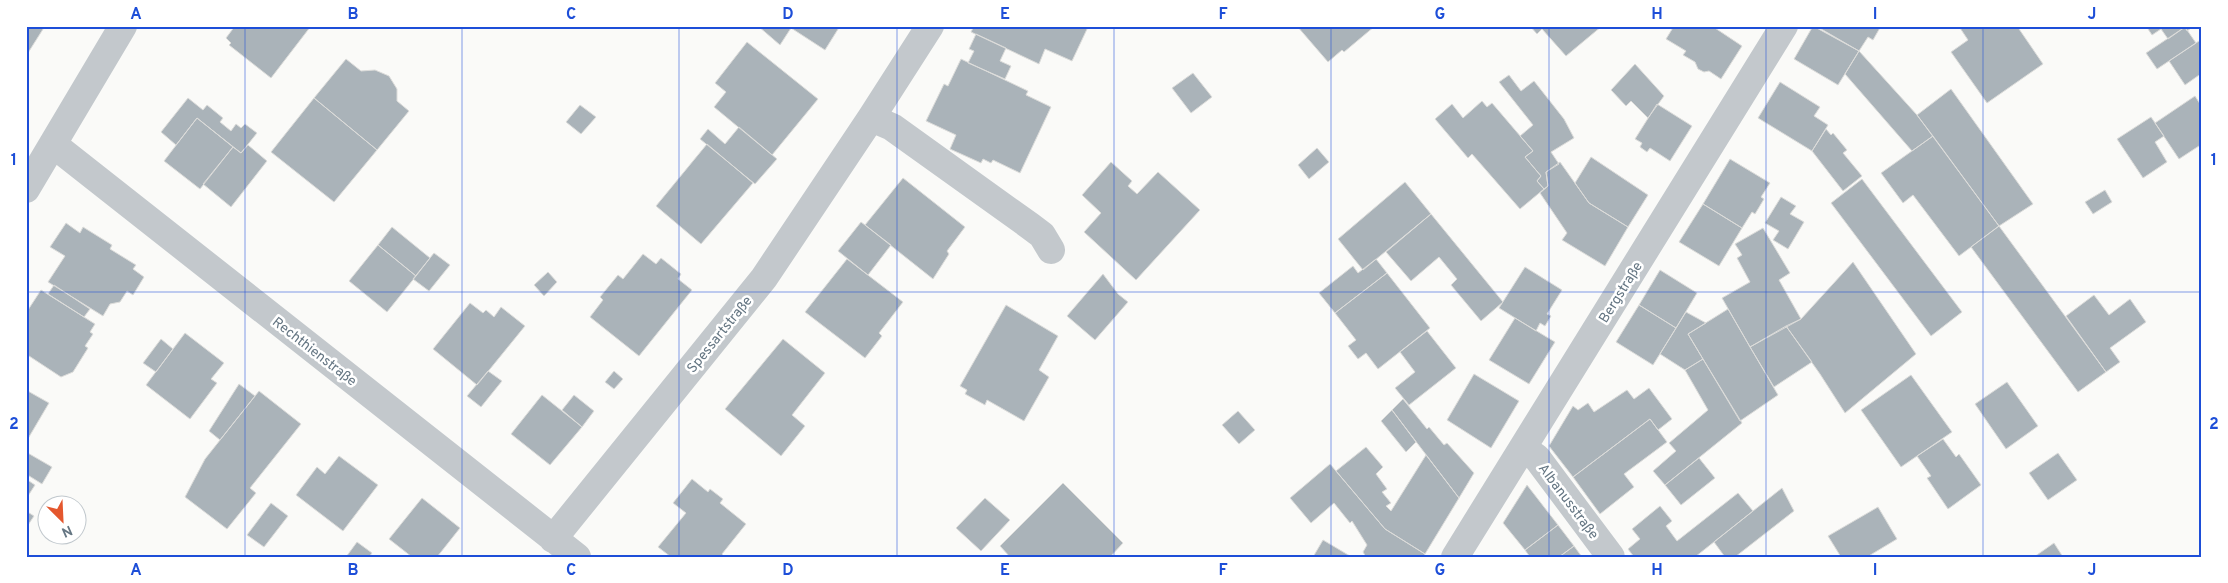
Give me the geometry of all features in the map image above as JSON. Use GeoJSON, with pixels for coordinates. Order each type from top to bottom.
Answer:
{"type":"FeatureCollection","features":[{"type":"Feature","properties":{"kind":"street"},"geometry":{"type":"LineString","coordinates":[[26,189],[54,146],[123,26]]}},
{"type":"Feature","properties":{"kind":"street","name":"Spessartstraße"},"geometry":{"type":"LineString","coordinates":[[553,539],[764,278],[930,26]]}},
{"type":"Feature","properties":{"kind":"street","name":"Bergstraße"},"geometry":{"type":"LineString","coordinates":[[1455,557],[1784,26]]}},
{"type":"Feature","properties":{"kind":"street"},"geometry":{"type":"LineString","coordinates":[[871,118],[892,127],[1030,226],[1042,235],[1051,250]]}},
{"type":"Feature","properties":{"kind":"street","name":"Rechthienstraße"},"geometry":{"type":"LineString","coordinates":[[54,146],[576,557]]}},
{"type":"Feature","properties":{"kind":"street","name":"Albanusstraße"},"geometry":{"type":"LineString","coordinates":[[1523,448],[1537,458],[1611,557]]}},
{"type":"Feature","properties":{"kind":"building"},"geometry":{"type":"Polygon","coordinates":[[[26,26],[45,26],[26,56],[26,26]]]}},
{"type":"Feature","properties":{"kind":"building"},"geometry":{"type":"Polygon","coordinates":[[[235,26],[311,26],[271,78],[229,45],[231,43],[226,38],[235,26]]]}},
{"type":"Feature","properties":{"kind":"building"},"geometry":{"type":"Polygon","coordinates":[[[758,26],[788,26],[791,28],[780,45],[758,26]]]}},
{"type":"Feature","properties":{"kind":"building"},"geometry":{"type":"Polygon","coordinates":[[[788,26],[840,26],[825,50],[788,26]]]}},
{"type":"Feature","properties":{"kind":"building"},"geometry":{"type":"Polygon","coordinates":[[[974,26],[1088,27],[1072,61],[1045,49],[1039,64],[971,32],[974,26]]]}},
{"type":"Feature","properties":{"kind":"building"},"geometry":{"type":"Polygon","coordinates":[[[1297,26],[1375,26],[1344,52],[1342,50],[1328,62],[1297,26]]]}},
{"type":"Feature","properties":{"kind":"building"},"geometry":{"type":"Polygon","coordinates":[[[1530,26],[1602,26],[1566,56],[1542,29],[1537,34],[1530,26]]]}},
{"type":"Feature","properties":{"kind":"building"},"geometry":{"type":"Polygon","coordinates":[[[1674,26],[1712,26],[1742,46],[1721,79],[1709,71],[1704,72],[1698,69],[1695,62],[1683,55],[1686,51],[1666,39],[1674,26]]]}},
{"type":"Feature","properties":{"kind":"building"},"geometry":{"type":"Polygon","coordinates":[[[1813,26],[1859,51],[1838,85],[1794,59],[1813,26]]]}},
{"type":"Feature","properties":{"kind":"building"},"geometry":{"type":"Polygon","coordinates":[[[1816,26],[1881,26],[1873,40],[1868,37],[1859,51],[1816,26]]]}},
{"type":"Feature","properties":{"kind":"building"},"geometry":{"type":"Polygon","coordinates":[[[1962,26],[2017,26],[2043,64],[1987,103],[1951,52],[1968,40],[1960,28],[1962,26]]]}},
{"type":"Feature","properties":{"kind":"building"},"geometry":{"type":"Polygon","coordinates":[[[2146,26],[2194,26],[2187,31],[2185,27],[2168,39],[2161,29],[2152,35],[2146,26]]]}},
{"type":"Feature","properties":{"kind":"building"},"geometry":{"type":"Polygon","coordinates":[[[2185,27],[2196,43],[2157,69],[2146,53],[2185,27]]]}},
{"type":"Feature","properties":{"kind":"building"},"geometry":{"type":"Polygon","coordinates":[[[976,34],[1006,48],[1000,61],[1011,66],[1005,79],[968,63],[974,51],[969,49],[976,34]]]}},
{"type":"Feature","properties":{"kind":"building"},"geometry":{"type":"Polygon","coordinates":[[[2202,39],[2202,73],[2185,85],[2169,61],[2202,39]]]}},
{"type":"Feature","properties":{"kind":"building"},"geometry":{"type":"Polygon","coordinates":[[[747,42],[818,99],[772,155],[714,107],[726,92],[715,83],[747,42]]]}},
{"type":"Feature","properties":{"kind":"building"},"geometry":{"type":"Polygon","coordinates":[[[1859,51],[1917,115],[1933,136],[1912,151],[1845,74],[1859,51]]]}},
{"type":"Feature","properties":{"kind":"building"},"geometry":{"type":"Polygon","coordinates":[[[346,59],[361,71],[375,70],[389,76],[397,89],[397,101],[409,111],[377,150],[314,98],[346,59]]]}},
{"type":"Feature","properties":{"kind":"building"},"geometry":{"type":"Polygon","coordinates":[[[961,59],[1028,91],[1026,95],[1051,107],[1020,173],[993,160],[991,163],[983,159],[981,163],[950,149],[956,135],[926,121],[944,84],[948,86],[961,59]]]}},
{"type":"Feature","properties":{"kind":"building"},"geometry":{"type":"Polygon","coordinates":[[[1635,64],[1664,96],[1648,118],[1631,101],[1626,106],[1611,90],[1635,64]]]}},
{"type":"Feature","properties":{"kind":"building"},"geometry":{"type":"Polygon","coordinates":[[[1193,73],[1212,97],[1191,113],[1172,88],[1193,73]]]}},
{"type":"Feature","properties":{"kind":"building"},"geometry":{"type":"Polygon","coordinates":[[[1509,75],[1521,91],[1534,81],[1564,119],[1574,138],[1551,152],[1559,164],[1546,172],[1548,186],[1544,189],[1537,181],[1541,176],[1525,157],[1533,151],[1520,136],[1533,125],[1499,82],[1509,75]]]}},
{"type":"Feature","properties":{"kind":"building"},"geometry":{"type":"Polygon","coordinates":[[[1780,82],[1820,107],[1814,116],[1828,125],[1812,151],[1758,118],[1780,82]]]}},
{"type":"Feature","properties":{"kind":"building"},"geometry":{"type":"Polygon","coordinates":[[[1951,89],[2033,204],[1999,226],[1917,115],[1951,89]]]}},
{"type":"Feature","properties":{"kind":"building"},"geometry":{"type":"Polygon","coordinates":[[[2195,96],[2202,107],[2202,144],[2179,159],[2155,123],[2195,96]]]}},
{"type":"Feature","properties":{"kind":"building"},"geometry":{"type":"Polygon","coordinates":[[[188,98],[203,110],[207,105],[223,118],[220,122],[231,131],[236,124],[241,128],[245,124],[257,133],[241,153],[197,118],[176,145],[161,132],[188,98]]]}},
{"type":"Feature","properties":{"kind":"building"},"geometry":{"type":"Polygon","coordinates":[[[314,98],[377,150],[334,202],[271,152],[314,98]]]}},
{"type":"Feature","properties":{"kind":"building"},"geometry":{"type":"Polygon","coordinates":[[[1482,101],[1487,107],[1492,103],[1533,151],[1525,157],[1541,176],[1537,181],[1544,189],[1520,209],[1472,154],[1468,158],[1435,119],[1452,104],[1463,118],[1482,101]]]}},
{"type":"Feature","properties":{"kind":"building"},"geometry":{"type":"Polygon","coordinates":[[[1657,104],[1692,126],[1670,161],[1650,148],[1647,152],[1640,147],[1642,143],[1635,139],[1657,104]]]}},
{"type":"Feature","properties":{"kind":"building"},"geometry":{"type":"Polygon","coordinates":[[[580,105],[596,117],[581,134],[566,122],[580,105]]]}},
{"type":"Feature","properties":{"kind":"building"},"geometry":{"type":"Polygon","coordinates":[[[2151,117],[2164,136],[2155,142],[2167,162],[2143,178],[2117,139],[2151,117]]]}},
{"type":"Feature","properties":{"kind":"building"},"geometry":{"type":"Polygon","coordinates":[[[197,118],[233,147],[200,189],[164,161],[197,118]]]}},
{"type":"Feature","properties":{"kind":"building"},"geometry":{"type":"Polygon","coordinates":[[[739,127],[777,159],[755,184],[700,139],[708,129],[725,144],[739,127]]]}},
{"type":"Feature","properties":{"kind":"building"},"geometry":{"type":"Polygon","coordinates":[[[1826,129],[1831,135],[1833,133],[1847,150],[1843,153],[1862,176],[1843,191],[1812,151],[1826,129]]]}},
{"type":"Feature","properties":{"kind":"building"},"geometry":{"type":"Polygon","coordinates":[[[1933,136],[1999,226],[1959,256],[1913,195],[1903,203],[1881,173],[1933,136]]]}},
{"type":"Feature","properties":{"kind":"building"},"geometry":{"type":"Polygon","coordinates":[[[707,144],[753,183],[701,244],[656,206],[707,144]]]}},
{"type":"Feature","properties":{"kind":"building"},"geometry":{"type":"Polygon","coordinates":[[[248,145],[267,161],[231,207],[203,184],[233,147],[241,153],[248,145]]]}},
{"type":"Feature","properties":{"kind":"building"},"geometry":{"type":"Polygon","coordinates":[[[1317,148],[1329,162],[1309,179],[1298,165],[1317,148]]]}},
{"type":"Feature","properties":{"kind":"building"},"geometry":{"type":"Polygon","coordinates":[[[1591,157],[1648,195],[1628,227],[1589,203],[1575,183],[1591,157]]]}},
{"type":"Feature","properties":{"kind":"building"},"geometry":{"type":"Polygon","coordinates":[[[1730,159],[1770,183],[1761,197],[1764,199],[1755,214],[1752,212],[1742,228],[1703,204],[1730,159]]]}},
{"type":"Feature","properties":{"kind":"building"},"geometry":{"type":"Polygon","coordinates":[[[1111,162],[1132,181],[1128,186],[1137,194],[1158,172],[1200,210],[1136,280],[1084,232],[1101,213],[1082,195],[1111,162]]]}},
{"type":"Feature","properties":{"kind":"building"},"geometry":{"type":"Polygon","coordinates":[[[1560,162],[1589,203],[1628,227],[1605,266],[1562,240],[1567,233],[1540,193],[1548,186],[1546,172],[1560,162]]]}},
{"type":"Feature","properties":{"kind":"building"},"geometry":{"type":"Polygon","coordinates":[[[903,178],[965,227],[947,251],[949,254],[933,279],[865,225],[903,178]]]}},
{"type":"Feature","properties":{"kind":"building"},"geometry":{"type":"Polygon","coordinates":[[[1862,179],[1962,312],[1931,336],[1831,203],[1862,179]]]}},
{"type":"Feature","properties":{"kind":"building"},"geometry":{"type":"Polygon","coordinates":[[[1405,182],[1431,214],[1363,270],[1338,239],[1405,182]]]}},
{"type":"Feature","properties":{"kind":"building"},"geometry":{"type":"Polygon","coordinates":[[[2105,190],[2112,202],[2093,214],[2085,202],[2105,190]]]}},
{"type":"Feature","properties":{"kind":"building"},"geometry":{"type":"Polygon","coordinates":[[[1781,197],[1796,206],[1790,214],[1804,222],[1788,249],[1773,240],[1779,231],[1765,223],[1781,197]]]}},
{"type":"Feature","properties":{"kind":"building"},"geometry":{"type":"Polygon","coordinates":[[[1703,204],[1742,228],[1719,266],[1679,242],[1703,204]]]}},
{"type":"Feature","properties":{"kind":"building"},"geometry":{"type":"Polygon","coordinates":[[[1431,214],[1503,302],[1481,321],[1451,285],[1457,279],[1439,257],[1411,281],[1386,252],[1431,214]]]}},
{"type":"Feature","properties":{"kind":"building"},"geometry":{"type":"Polygon","coordinates":[[[861,222],[891,245],[868,275],[838,251],[861,222]]]}},
{"type":"Feature","properties":{"kind":"building"},"geometry":{"type":"Polygon","coordinates":[[[66,223],[80,233],[83,227],[112,245],[110,249],[136,265],[133,269],[144,277],[133,295],[127,291],[120,302],[110,304],[103,316],[48,282],[65,256],[50,247],[66,223]]]}},
{"type":"Feature","properties":{"kind":"building"},"geometry":{"type":"Polygon","coordinates":[[[1999,226],[2106,372],[2078,392],[1971,247],[1999,226]]]}},
{"type":"Feature","properties":{"kind":"building"},"geometry":{"type":"Polygon","coordinates":[[[392,227],[430,258],[416,276],[378,245],[392,227]]]}},
{"type":"Feature","properties":{"kind":"building"},"geometry":{"type":"Polygon","coordinates":[[[1763,228],[1790,273],[1779,280],[1801,319],[1750,347],[1722,298],[1750,282],[1737,258],[1742,255],[1735,244],[1763,228]]]}},
{"type":"Feature","properties":{"kind":"building"},"geometry":{"type":"Polygon","coordinates":[[[378,245],[416,276],[387,312],[349,281],[378,245]]]}},
{"type":"Feature","properties":{"kind":"building"},"geometry":{"type":"Polygon","coordinates":[[[434,253],[450,265],[429,291],[413,279],[434,253]]]}},
{"type":"Feature","properties":{"kind":"building"},"geometry":{"type":"Polygon","coordinates":[[[643,254],[656,264],[661,258],[681,274],[678,279],[692,290],[639,356],[590,317],[603,300],[600,297],[618,275],[623,279],[643,254]]]}},
{"type":"Feature","properties":{"kind":"building"},"geometry":{"type":"Polygon","coordinates":[[[847,259],[903,302],[879,333],[882,336],[865,358],[805,312],[847,259]]]}},
{"type":"Feature","properties":{"kind":"building"},"geometry":{"type":"Polygon","coordinates":[[[1376,259],[1387,273],[1335,313],[1319,293],[1353,266],[1358,273],[1376,259]]]}},
{"type":"Feature","properties":{"kind":"building"},"geometry":{"type":"Polygon","coordinates":[[[1853,262],[1916,354],[1845,413],[1786,326],[1801,319],[1853,262]]]}},
{"type":"Feature","properties":{"kind":"building"},"geometry":{"type":"Polygon","coordinates":[[[1525,267],[1562,290],[1547,314],[1551,316],[1545,326],[1540,323],[1536,331],[1499,308],[1525,267]]]}},
{"type":"Feature","properties":{"kind":"building"},"geometry":{"type":"Polygon","coordinates":[[[1660,270],[1697,293],[1676,328],[1639,305],[1660,270]]]}},
{"type":"Feature","properties":{"kind":"building"},"geometry":{"type":"Polygon","coordinates":[[[548,272],[557,282],[544,296],[534,285],[548,272]]]}},
{"type":"Feature","properties":{"kind":"building"},"geometry":{"type":"Polygon","coordinates":[[[1387,273],[1430,328],[1378,369],[1366,353],[1358,359],[1348,346],[1356,340],[1335,313],[1387,273]]]}},
{"type":"Feature","properties":{"kind":"building"},"geometry":{"type":"Polygon","coordinates":[[[1103,274],[1118,294],[1128,302],[1095,340],[1067,316],[1103,274]]]}},
{"type":"Feature","properties":{"kind":"building"},"geometry":{"type":"Polygon","coordinates":[[[54,285],[90,309],[84,317],[48,294],[54,285]]]}},
{"type":"Feature","properties":{"kind":"building"},"geometry":{"type":"Polygon","coordinates":[[[41,290],[95,324],[90,332],[93,334],[85,346],[88,348],[73,372],[61,377],[26,354],[26,313],[41,290]]]}},
{"type":"Feature","properties":{"kind":"building"},"geometry":{"type":"Polygon","coordinates":[[[2094,295],[2109,315],[2130,299],[2146,322],[2110,348],[2120,362],[2106,372],[2066,316],[2094,295]]]}},
{"type":"Feature","properties":{"kind":"building"},"geometry":{"type":"Polygon","coordinates":[[[470,303],[483,313],[486,310],[494,317],[501,307],[525,326],[477,385],[433,349],[470,303]]]}},
{"type":"Feature","properties":{"kind":"building"},"geometry":{"type":"Polygon","coordinates":[[[1006,305],[1058,336],[1039,370],[1049,377],[1024,421],[987,400],[985,405],[965,394],[967,390],[960,386],[1006,305]]]}},
{"type":"Feature","properties":{"kind":"building"},"geometry":{"type":"Polygon","coordinates":[[[1639,305],[1676,328],[1653,365],[1616,342],[1639,305]]]}},
{"type":"Feature","properties":{"kind":"building"},"geometry":{"type":"Polygon","coordinates":[[[1728,309],[1778,395],[1740,421],[1688,334],[1728,309]]]}},
{"type":"Feature","properties":{"kind":"building"},"geometry":{"type":"Polygon","coordinates":[[[1686,312],[1706,323],[1688,334],[1703,359],[1685,370],[1660,354],[1686,312]]]}},
{"type":"Feature","properties":{"kind":"building"},"geometry":{"type":"Polygon","coordinates":[[[1515,318],[1555,342],[1529,384],[1489,360],[1515,318]]]}},
{"type":"Feature","properties":{"kind":"building"},"geometry":{"type":"Polygon","coordinates":[[[1786,326],[1812,362],[1774,387],[1750,347],[1786,326]]]}},
{"type":"Feature","properties":{"kind":"building"},"geometry":{"type":"Polygon","coordinates":[[[1427,331],[1456,368],[1409,405],[1395,388],[1415,372],[1400,352],[1427,331]]]}},
{"type":"Feature","properties":{"kind":"building"},"geometry":{"type":"Polygon","coordinates":[[[185,333],[224,363],[211,379],[217,383],[190,419],[146,385],[185,333]]]}},
{"type":"Feature","properties":{"kind":"building"},"geometry":{"type":"Polygon","coordinates":[[[161,339],[173,349],[156,372],[143,363],[161,339]]]}},
{"type":"Feature","properties":{"kind":"building"},"geometry":{"type":"Polygon","coordinates":[[[783,339],[825,373],[792,415],[805,426],[781,456],[725,409],[783,339]]]}},
{"type":"Feature","properties":{"kind":"building"},"geometry":{"type":"Polygon","coordinates":[[[1703,359],[1742,423],[1665,485],[1653,471],[1676,451],[1669,443],[1708,410],[1685,370],[1703,359]]]}},
{"type":"Feature","properties":{"kind":"building"},"geometry":{"type":"Polygon","coordinates":[[[488,371],[502,381],[481,407],[467,396],[488,371]]]}},
{"type":"Feature","properties":{"kind":"building"},"geometry":{"type":"Polygon","coordinates":[[[614,371],[623,379],[614,389],[605,382],[614,371]]]}},
{"type":"Feature","properties":{"kind":"building"},"geometry":{"type":"Polygon","coordinates":[[[1474,374],[1519,401],[1491,448],[1447,420],[1474,374]]]}},
{"type":"Feature","properties":{"kind":"building"},"geometry":{"type":"Polygon","coordinates":[[[1911,375],[1952,432],[1901,467],[1861,410],[1911,375]]]}},
{"type":"Feature","properties":{"kind":"building"},"geometry":{"type":"Polygon","coordinates":[[[2007,382],[2038,426],[2006,449],[1975,404],[2007,382]]]}},
{"type":"Feature","properties":{"kind":"building"},"geometry":{"type":"Polygon","coordinates":[[[239,384],[255,396],[220,440],[209,431],[239,384]]]}},
{"type":"Feature","properties":{"kind":"building"},"geometry":{"type":"Polygon","coordinates":[[[1649,388],[1672,419],[1658,430],[1650,419],[1573,477],[1549,446],[1573,406],[1578,410],[1588,403],[1594,412],[1627,390],[1634,399],[1649,388]]]}},
{"type":"Feature","properties":{"kind":"building"},"geometry":{"type":"Polygon","coordinates":[[[26,390],[49,403],[26,442],[26,390]]]}},
{"type":"Feature","properties":{"kind":"building"},"geometry":{"type":"Polygon","coordinates":[[[259,391],[301,424],[250,488],[256,493],[227,529],[185,497],[205,459],[259,391]]]}},
{"type":"Feature","properties":{"kind":"building"},"geometry":{"type":"Polygon","coordinates":[[[542,395],[582,427],[550,465],[511,434],[542,395]]]}},
{"type":"Feature","properties":{"kind":"building"},"geometry":{"type":"Polygon","coordinates":[[[574,395],[594,411],[582,427],[562,410],[574,395]]]}},
{"type":"Feature","properties":{"kind":"building"},"geometry":{"type":"Polygon","coordinates":[[[1403,399],[1427,429],[1429,427],[1444,445],[1447,443],[1474,473],[1459,498],[1392,410],[1403,399]]]}},
{"type":"Feature","properties":{"kind":"building"},"geometry":{"type":"Polygon","coordinates":[[[1392,410],[1416,442],[1406,452],[1381,421],[1392,410]]]}},
{"type":"Feature","properties":{"kind":"building"},"geometry":{"type":"Polygon","coordinates":[[[1238,411],[1255,430],[1239,444],[1222,425],[1238,411]]]}},
{"type":"Feature","properties":{"kind":"building"},"geometry":{"type":"Polygon","coordinates":[[[1650,419],[1667,442],[1624,474],[1634,487],[1600,514],[1573,477],[1650,419]]]}},
{"type":"Feature","properties":{"kind":"building"},"geometry":{"type":"Polygon","coordinates":[[[1943,439],[1956,457],[1959,454],[1981,485],[1948,509],[1927,478],[1931,476],[1917,456],[1943,439]]]}},
{"type":"Feature","properties":{"kind":"building"},"geometry":{"type":"Polygon","coordinates":[[[1366,447],[1383,467],[1376,474],[1387,489],[1382,492],[1391,503],[1386,506],[1391,511],[1426,455],[1459,498],[1425,554],[1385,529],[1336,471],[1366,447]]]}},
{"type":"Feature","properties":{"kind":"building"},"geometry":{"type":"Polygon","coordinates":[[[26,452],[52,467],[42,484],[26,474],[26,452]]]}},
{"type":"Feature","properties":{"kind":"building"},"geometry":{"type":"Polygon","coordinates":[[[2058,453],[2077,480],[2048,500],[2029,473],[2058,453]]]}},
{"type":"Feature","properties":{"kind":"building"},"geometry":{"type":"Polygon","coordinates":[[[339,456],[378,485],[343,531],[296,495],[317,467],[325,474],[339,456]]]}},
{"type":"Feature","properties":{"kind":"building"},"geometry":{"type":"Polygon","coordinates":[[[1699,458],[1715,478],[1681,505],[1665,485],[1699,458]]]}},
{"type":"Feature","properties":{"kind":"building"},"geometry":{"type":"Polygon","coordinates":[[[1330,464],[1385,529],[1425,554],[1423,557],[1366,557],[1363,552],[1367,545],[1352,521],[1350,523],[1334,503],[1311,523],[1290,498],[1330,464]]]}},
{"type":"Feature","properties":{"kind":"building"},"geometry":{"type":"Polygon","coordinates":[[[26,479],[35,485],[26,499],[26,479]]]}},
{"type":"Feature","properties":{"kind":"building"},"geometry":{"type":"Polygon","coordinates":[[[692,479],[708,492],[710,489],[723,499],[720,503],[746,524],[722,554],[725,557],[671,557],[658,547],[686,513],[673,503],[692,479]]]}},
{"type":"Feature","properties":{"kind":"building"},"geometry":{"type":"Polygon","coordinates":[[[1063,483],[1123,543],[1110,557],[1010,557],[1000,546],[1063,483]]]}},
{"type":"Feature","properties":{"kind":"building"},"geometry":{"type":"Polygon","coordinates":[[[1527,485],[1558,525],[1525,550],[1503,523],[1527,485]]]}},
{"type":"Feature","properties":{"kind":"building"},"geometry":{"type":"Polygon","coordinates":[[[1782,488],[1794,511],[1735,557],[1725,557],[1714,542],[1782,488]]]}},
{"type":"Feature","properties":{"kind":"building"},"geometry":{"type":"Polygon","coordinates":[[[1738,493],[1753,511],[1695,557],[1634,557],[1628,549],[1640,539],[1632,529],[1660,506],[1672,521],[1666,526],[1677,541],[1738,493]]]}},
{"type":"Feature","properties":{"kind":"building"},"geometry":{"type":"Polygon","coordinates":[[[422,498],[460,528],[437,557],[412,557],[389,539],[422,498]]]}},
{"type":"Feature","properties":{"kind":"building"},"geometry":{"type":"Polygon","coordinates":[[[985,498],[1010,520],[981,551],[956,528],[985,498]]]}},
{"type":"Feature","properties":{"kind":"building"},"geometry":{"type":"Polygon","coordinates":[[[271,503],[288,516],[264,547],[247,535],[271,503]]]}},
{"type":"Feature","properties":{"kind":"building"},"geometry":{"type":"Polygon","coordinates":[[[1878,507],[1897,539],[1867,557],[1841,557],[1828,536],[1878,507]]]}},
{"type":"Feature","properties":{"kind":"building"},"geometry":{"type":"Polygon","coordinates":[[[26,511],[34,516],[26,528],[26,511]]]}},
{"type":"Feature","properties":{"kind":"building"},"geometry":{"type":"Polygon","coordinates":[[[1558,525],[1574,546],[1559,557],[1530,557],[1525,550],[1558,525]]]}},
{"type":"Feature","properties":{"kind":"building"},"geometry":{"type":"Polygon","coordinates":[[[1323,540],[1350,556],[1313,557],[1323,540]]]}},
{"type":"Feature","properties":{"kind":"building"},"geometry":{"type":"Polygon","coordinates":[[[357,542],[372,553],[369,557],[346,557],[357,542]]]}},
{"type":"Feature","properties":{"kind":"building"},"geometry":{"type":"Polygon","coordinates":[[[2054,543],[2063,557],[2034,557],[2054,543]]]}},
{"type":"Feature","properties":{"kind":"building"},"geometry":{"type":"Polygon","coordinates":[[[1574,546],[1582,557],[1559,557],[1574,546]]]}}]}
